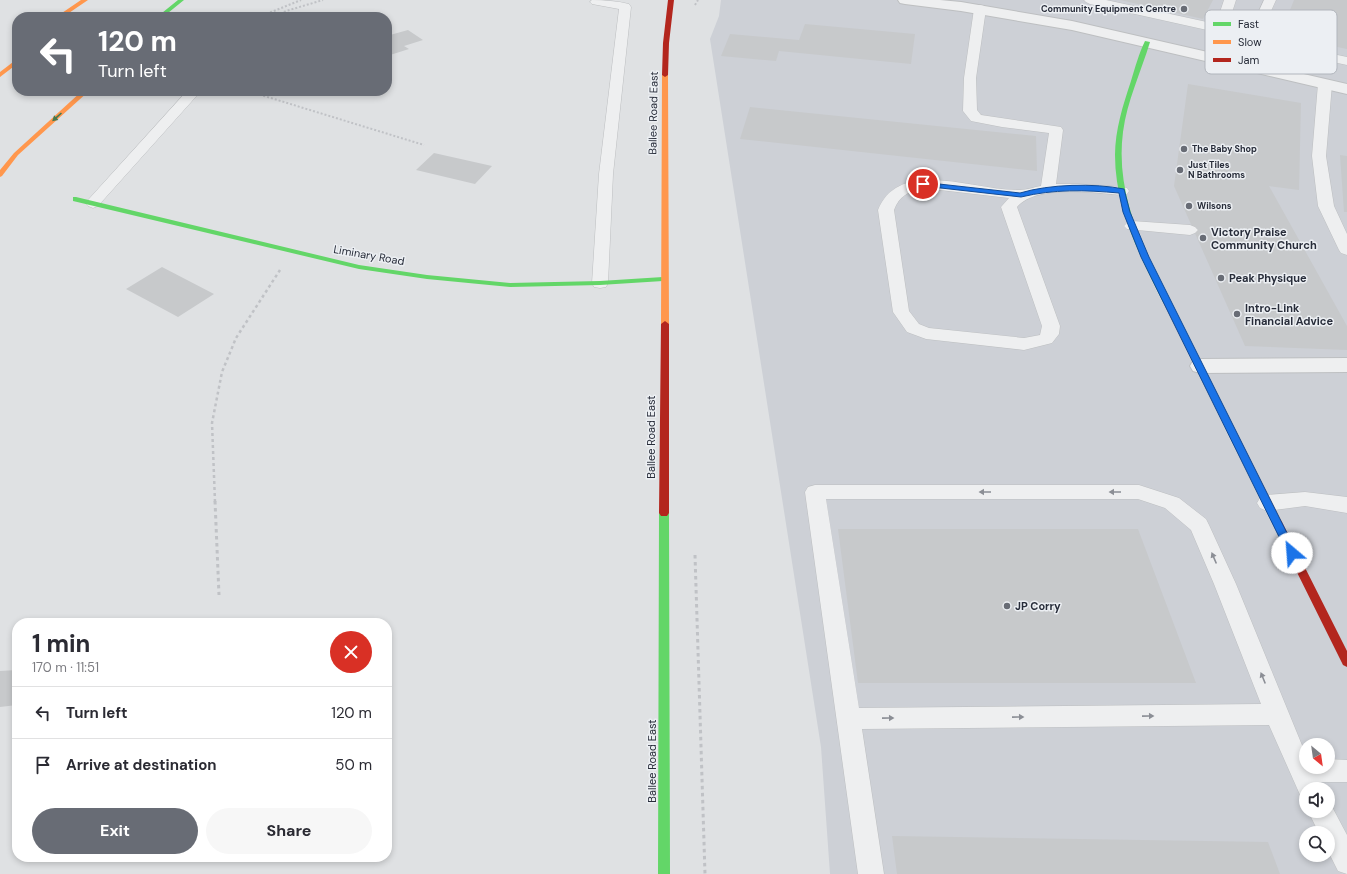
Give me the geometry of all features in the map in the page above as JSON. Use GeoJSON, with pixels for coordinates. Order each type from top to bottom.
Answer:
{"type":"FeatureCollection","features":[{"type":"Feature","properties":{"kind":"main road"},"geometry":{"type":"LineString","coordinates":[[166,12],[182,0]]}},
{"type":"Feature","properties":{"kind":"main road"},"geometry":{"type":"LineString","coordinates":[[171,12],[182,0]]}},
{"type":"Feature","properties":{"kind":"main road","name":"Ballee Road East"},"geometry":{"type":"LineString","coordinates":[[664,874],[663,279],[665,74],[666,43],[671,0]]}},
{"type":"Feature","properties":{"kind":"main road"},"geometry":{"type":"LineString","coordinates":[[69,12],[89,2]]}},
{"type":"Feature","properties":{"kind":"main road"},"geometry":{"type":"LineString","coordinates":[[80,12],[89,2]]}},
{"type":"Feature","properties":{"kind":"main road"},"geometry":{"type":"LineString","coordinates":[[1147,42],[1124,110],[1119,135],[1118,161],[1126,212],[1155,279],[1200,366],[1347,662]]}},
{"type":"Feature","properties":{"kind":"main road"},"geometry":{"type":"LineString","coordinates":[[0,75],[12,65]]}},
{"type":"Feature","properties":{"kind":"main road"},"geometry":{"type":"LineString","coordinates":[[0,175],[16,154],[80,96]]}},
{"type":"Feature","properties":{"kind":"main road"},"geometry":{"type":"LineString","coordinates":[[9,148],[32,127]]}},
{"type":"Feature","properties":{"kind":"main road","name":"Liminary Road"},"geometry":{"type":"LineString","coordinates":[[76,199],[358,267],[435,278],[510,285],[600,283],[663,279]]}},
{"type":"Feature","properties":{"kind":"street"},"geometry":{"type":"LineString","coordinates":[[905,0],[980,9],[1043,20],[1205,55]]}},
{"type":"Feature","properties":{"kind":"street"},"geometry":{"type":"LineString","coordinates":[[1283,74],[1347,88]]}},
{"type":"Feature","properties":{"kind":"street"},"geometry":{"type":"LineString","coordinates":[[1200,366],[1347,365]]}},
{"type":"Feature","properties":{"kind":"lane"},"geometry":{"type":"LineString","coordinates":[[1090,0],[1205,27]]}},
{"type":"Feature","properties":{"kind":"lane"},"geometry":{"type":"LineString","coordinates":[[1227,10],[1230,0]]}},
{"type":"Feature","properties":{"kind":"lane"},"geometry":{"type":"LineString","coordinates":[[1265,10],[1270,0]]}},
{"type":"Feature","properties":{"kind":"lane"},"geometry":{"type":"LineString","coordinates":[[596,2],[625,7],[606,174],[600,283]]}},
{"type":"Feature","properties":{"kind":"lane"},"geometry":{"type":"LineString","coordinates":[[980,9],[970,78],[970,111],[976,118],[1056,130],[1048,189]]}},
{"type":"Feature","properties":{"kind":"lane"},"geometry":{"type":"LineString","coordinates":[[1337,59],[1347,61]]}},
{"type":"Feature","properties":{"kind":"lane"},"geometry":{"type":"LineString","coordinates":[[1325,84],[1319,156],[1326,206],[1347,250]]}},
{"type":"Feature","properties":{"kind":"lane"},"geometry":{"type":"LineString","coordinates":[[93,203],[189,96]]}},
{"type":"Feature","properties":{"kind":"lane"},"geometry":{"type":"LineString","coordinates":[[1021,195],[923,184],[899,191],[889,200],[886,210],[901,312],[913,328],[926,334],[1024,344],[1046,339],[1050,334],[1051,326],[1009,207],[1012,201],[1021,195],[1048,189],[1092,188],[1122,191]]}},
{"type":"Feature","properties":{"kind":"lane"},"geometry":{"type":"LineString","coordinates":[[1132,226],[1190,230]]}},
{"type":"Feature","properties":{"kind":"lane"},"geometry":{"type":"LineString","coordinates":[[871,874],[815,492],[1139,492],[1172,503],[1199,525],[1289,745],[1306,780],[1347,771]]}},
{"type":"Feature","properties":{"kind":"lane"},"geometry":{"type":"LineString","coordinates":[[1267,503],[1305,499],[1347,505]]}},
{"type":"Feature","properties":{"kind":"lane"},"geometry":{"type":"LineString","coordinates":[[849,719],[1277,714]]}},
{"type":"Feature","properties":{"kind":"lane"},"geometry":{"type":"LineString","coordinates":[[1325,818],[1347,862]]}},
{"type":"Feature","properties":{"kind":"path"},"geometry":{"type":"LineString","coordinates":[[271,12],[301,0]]}},
{"type":"Feature","properties":{"kind":"path"},"geometry":{"type":"LineString","coordinates":[[284,12],[324,0]]}},
{"type":"Feature","properties":{"kind":"path"},"geometry":{"type":"LineString","coordinates":[[264,96],[424,145]]}},
{"type":"Feature","properties":{"kind":"path"},"geometry":{"type":"LineString","coordinates":[[219,595],[212,423],[222,372],[236,338],[279,272],[296,252]]}},
{"type":"Feature","properties":{"kind":"shaded area"},"geometry":{"type":"Polygon","coordinates":[[[721,0],[1347,0],[1347,874],[830,874],[821,747],[710,39],[719,16],[721,0]]]}},
{"type":"Feature","properties":{"kind":"building","name":"Community Equipment Centre"},"geometry":{"type":"Polygon","coordinates":[[[1120,0],[1213,0],[1208,10],[1205,10],[1203,19],[1120,0]]]}},
{"type":"Feature","properties":{"kind":"building"},"geometry":{"type":"Polygon","coordinates":[[[1294,0],[1347,0],[1347,49],[1337,47],[1337,10],[1290,10],[1294,0]]]}},
{"type":"Feature","properties":{"kind":"building"},"geometry":{"type":"Polygon","coordinates":[[[805,24],[915,34],[911,64],[779,51],[776,61],[721,56],[730,34],[799,40],[805,24]]]}},
{"type":"Feature","properties":{"kind":"building"},"geometry":{"type":"Polygon","coordinates":[[[408,30],[423,40],[404,46],[409,49],[392,54],[392,34],[408,30]]]}},
{"type":"Feature","properties":{"kind":"building"},"geometry":{"type":"Polygon","coordinates":[[[1188,84],[1301,103],[1299,190],[1269,186],[1347,326],[1347,350],[1245,346],[1174,186],[1188,84]]]}},
{"type":"Feature","properties":{"kind":"building"},"geometry":{"type":"Polygon","coordinates":[[[750,107],[1036,136],[1037,171],[740,139],[750,107]]]}},
{"type":"Feature","properties":{"kind":"building"},"geometry":{"type":"Polygon","coordinates":[[[434,153],[492,166],[475,184],[416,170],[434,153]]]}},
{"type":"Feature","properties":{"kind":"building"},"geometry":{"type":"Polygon","coordinates":[[[1340,155],[1347,156],[1347,212],[1344,212],[1340,155]]]}},
{"type":"Feature","properties":{"kind":"building"},"geometry":{"type":"Polygon","coordinates":[[[162,267],[214,294],[178,317],[126,289],[162,267]]]}},
{"type":"Feature","properties":{"kind":"building","name":"JP Corry"},"geometry":{"type":"Polygon","coordinates":[[[838,529],[1138,529],[1196,683],[858,683],[838,529]]]}},
{"type":"Feature","properties":{"kind":"building"},"geometry":{"type":"Polygon","coordinates":[[[12,670],[12,706],[0,707],[0,671],[12,670]]]}},
{"type":"Feature","properties":{"kind":"building"},"geometry":{"type":"Polygon","coordinates":[[[892,836],[1268,842],[1280,874],[897,874],[892,836]]]}},
{"type":"Feature","properties":{"kind":"traffic: fast"},"geometry":{"type":"LineString","coordinates":[[166,12],[181,0]]}},
{"type":"Feature","properties":{"kind":"traffic: fast"},"geometry":{"type":"LineString","coordinates":[[1147,42],[1122,120],[1118,155],[1119,177],[1123,199],[1138,241],[1167,302]]}},
{"type":"Feature","properties":{"kind":"traffic: fast"},"geometry":{"type":"LineString","coordinates":[[76,199],[359,267],[427,277],[510,285],[600,283],[663,279]]}},
{"type":"Feature","properties":{"kind":"traffic: fast"},"geometry":{"type":"LineString","coordinates":[[664,513],[664,874]]}},
{"type":"Feature","properties":{"kind":"traffic: slow"},"geometry":{"type":"LineString","coordinates":[[67,12],[85,0]]}},
{"type":"Feature","properties":{"kind":"traffic: slow"},"geometry":{"type":"LineString","coordinates":[[0,75],[12,65]]}},
{"type":"Feature","properties":{"kind":"traffic: slow"},"geometry":{"type":"LineString","coordinates":[[665,75],[665,324]]}},
{"type":"Feature","properties":{"kind":"traffic: slow"},"geometry":{"type":"LineString","coordinates":[[0,175],[16,154],[80,96]]}},
{"type":"Feature","properties":{"kind":"traffic: slow"},"geometry":{"type":"LineString","coordinates":[[1167,302],[1277,522]]}},
{"type":"Feature","properties":{"kind":"traffic: jam"},"geometry":{"type":"LineString","coordinates":[[665,75],[666,43],[671,0]]}},
{"type":"Feature","properties":{"kind":"traffic: jam"},"geometry":{"type":"LineString","coordinates":[[664,513],[665,324]]}},
{"type":"Feature","properties":{"kind":"traffic: jam"},"geometry":{"type":"LineString","coordinates":[[1277,522],[1347,662]]}},
{"type":"Feature","properties":{"kind":"place","name":"Community Equipment Centre"},"geometry":{"type":"Point","coordinates":[1184,9]}},
{"type":"Feature","properties":{"kind":"place","name":"The Baby Shop"},"geometry":{"type":"Point","coordinates":[1184,149]}},
{"type":"Feature","properties":{"kind":"place","name":"Just Tiles N Bathrooms"},"geometry":{"type":"Point","coordinates":[1180,170]}},
{"type":"Feature","properties":{"kind":"place","name":"Wilsons"},"geometry":{"type":"Point","coordinates":[1189,206]}},
{"type":"Feature","properties":{"kind":"place","name":"Victory Praise Community Church"},"geometry":{"type":"Point","coordinates":[1203,238]}},
{"type":"Feature","properties":{"kind":"place","name":"Peak Physique"},"geometry":{"type":"Point","coordinates":[1221,278]}},
{"type":"Feature","properties":{"kind":"place","name":"Intro-Link Financial Advice"},"geometry":{"type":"Point","coordinates":[1237,314]}},
{"type":"Feature","properties":{"kind":"place","name":"JP Corry"},"geometry":{"type":"Point","coordinates":[1007,606]}},
{"type":"Feature","properties":{"kind":"route"},"geometry":{"type":"LineString","coordinates":[[923,184],[1021,195],[1035,191],[1062,188],[1092,188],[1122,191],[1126,212],[1155,279],[1200,366],[1292,553]]}}]}
